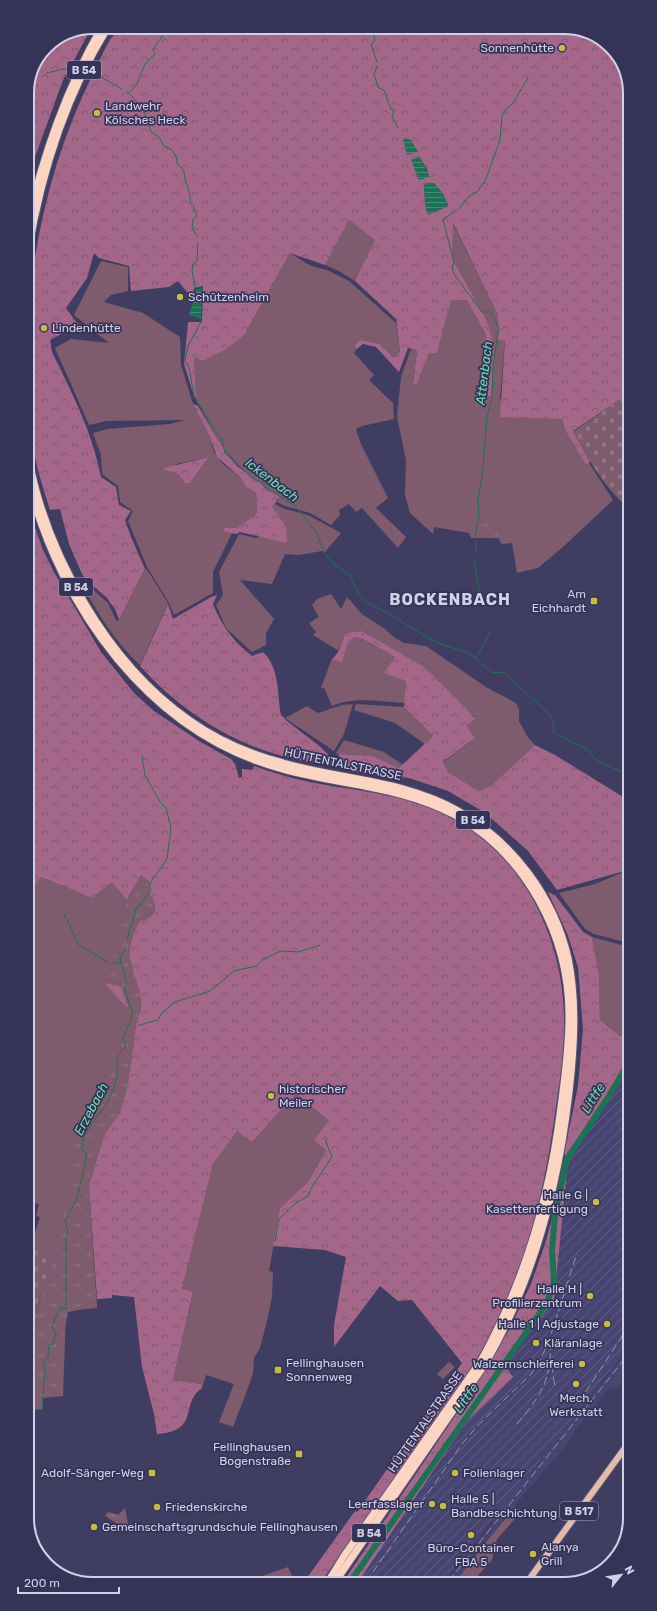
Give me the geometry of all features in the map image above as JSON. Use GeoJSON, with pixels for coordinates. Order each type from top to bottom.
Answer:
{"type":"FeatureCollection","features":[{"type":"Feature","properties":{"kind":"highway","name":"B 54"},"geometry":{"type":"LineString","coordinates":[[34,197],[43,162],[80,67],[98,34]]}},
{"type":"Feature","properties":{"kind":"highway","name":"B 54"},"geometry":{"type":"LineString","coordinates":[[34,223],[40,194],[62,114],[104,34]]}},
{"type":"Feature","properties":{"kind":"highway","name":"HÜTTENTALSTRASSE"},"geometry":{"type":"LineString","coordinates":[[34,477],[44,514],[59,553],[76,587],[99,624],[120,654],[138,676],[188,720],[208,732],[256,755],[312,770],[399,787],[439,800],[480,825],[499,840],[532,877],[556,920],[567,957],[572,982],[574,1016],[572,1071],[562,1125]]}},
{"type":"Feature","properties":{"kind":"highway","name":"HÜTTENTALSTRASSE"},"geometry":{"type":"LineString","coordinates":[[34,499],[54,555],[86,614],[116,657],[135,680],[180,720],[226,748],[254,760],[282,769],[397,792],[436,806],[477,829],[512,861],[527,880],[548,917],[562,957],[569,1016],[562,1125]]}},
{"type":"Feature","properties":{"kind":"highway","name":"B 54"},"geometry":{"type":"LineString","coordinates":[[535,1245],[548,1207],[562,1125]]}},
{"type":"Feature","properties":{"kind":"highway","name":"HÜTTENTALSTRASSE"},"geometry":{"type":"LineString","coordinates":[[331,1577],[344,1556],[481,1361],[509,1307],[535,1245]]}},
{"type":"Feature","properties":{"kind":"highway","name":"HÜTTENTALSTRASSE"},"geometry":{"type":"LineString","coordinates":[[340,1577],[345,1566],[485,1364],[514,1309],[535,1245]]}},
{"type":"Feature","properties":{"kind":"highway"},"geometry":{"type":"LineString","coordinates":[[328,1577],[344,1556]]}},
{"type":"Feature","properties":{"kind":"main road","name":"B 517"},"geometry":{"type":"LineString","coordinates":[[531,1577],[623,1451]]}},
{"type":"Feature","properties":{"kind":"shaded area"},"geometry":{"type":"Polygon","coordinates":[[[405,138],[411,140],[418,152],[407,155],[403,140],[405,138]]]}},
{"type":"Feature","properties":{"kind":"shaded area"},"geometry":{"type":"Polygon","coordinates":[[[419,156],[430,177],[419,180],[411,160],[419,156]]]}},
{"type":"Feature","properties":{"kind":"shaded area"},"geometry":{"type":"Polygon","coordinates":[[[434,183],[443,194],[448,205],[430,214],[426,211],[424,185],[434,183]]]}},
{"type":"Feature","properties":{"kind":"shaded area"},"geometry":{"type":"Polygon","coordinates":[[[202,288],[201,318],[190,316],[189,315],[197,289],[202,288]]]}},
{"type":"Feature","properties":{"kind":"shaded area"},"geometry":{"type":"Polygon","coordinates":[[[623,1072],[623,1354],[448,1577],[361,1577],[467,1421],[513,1377],[505,1367],[554,1300],[568,1161],[623,1072]]]}},
{"type":"Feature","properties":{"kind":"shaded area"},"geometry":{"type":"Polygon","coordinates":[[[623,1357],[623,1378],[616,1390],[610,1387],[577,1428],[566,1446],[534,1482],[483,1546],[483,1553],[479,1552],[459,1577],[449,1577],[479,1541],[478,1539],[480,1536],[482,1537],[494,1522],[494,1515],[623,1357]]]}},
{"type":"Feature","properties":{"kind":"green space"},"geometry":{"type":"Polygon","coordinates":[[[88,34],[63,80],[34,158],[34,89],[40,67],[51,51],[60,44],[70,38],[88,34]]]}},
{"type":"Feature","properties":{"kind":"green space"},"geometry":{"type":"Polygon","coordinates":[[[115,34],[568,34],[583,37],[594,42],[606,51],[613,60],[620,74],[623,93],[623,407],[619,400],[573,431],[590,462],[586,465],[565,430],[562,419],[500,417],[505,341],[498,340],[498,315],[453,223],[452,258],[485,317],[494,345],[491,396],[488,396],[486,335],[467,300],[451,300],[437,353],[429,353],[416,385],[413,384],[417,350],[408,348],[399,372],[376,347],[363,344],[357,349],[354,345],[361,340],[380,344],[394,358],[400,352],[396,319],[355,281],[375,240],[349,220],[325,265],[290,253],[245,334],[228,348],[203,361],[194,356],[196,396],[194,396],[184,364],[188,322],[202,322],[203,286],[194,288],[193,299],[178,281],[169,287],[131,291],[129,266],[99,258],[94,253],[87,278],[66,308],[76,322],[85,330],[63,333],[50,340],[52,352],[87,428],[101,477],[116,487],[119,505],[131,511],[125,520],[145,569],[119,619],[115,609],[106,597],[87,581],[82,574],[69,544],[60,509],[50,510],[34,454],[34,266],[38,241],[47,198],[59,156],[74,115],[105,49],[115,34]],[[419,156],[415,169],[418,179],[428,171],[419,156]],[[434,183],[424,185],[425,202],[428,214],[448,206],[443,194],[434,183]]]}},
{"type":"Feature","properties":{"kind":"green space"},"geometry":{"type":"Polygon","coordinates":[[[349,220],[376,240],[355,281],[339,271],[325,265],[349,220]]]}},
{"type":"Feature","properties":{"kind":"green space"},"geometry":{"type":"Polygon","coordinates":[[[452,222],[498,315],[498,339],[505,341],[500,399],[562,419],[565,430],[586,465],[589,463],[613,500],[538,568],[517,573],[512,543],[502,544],[498,538],[471,538],[469,533],[434,527],[433,534],[410,513],[405,495],[406,460],[397,417],[401,377],[411,349],[417,350],[413,383],[429,353],[437,353],[451,299],[467,300],[486,335],[488,396],[491,396],[485,317],[452,258],[452,222]]]}},
{"type":"Feature","properties":{"kind":"green space"},"geometry":{"type":"Polygon","coordinates":[[[290,253],[311,266],[327,270],[349,281],[396,323],[400,353],[394,358],[380,344],[361,340],[354,345],[357,349],[354,353],[374,375],[369,380],[393,403],[394,419],[362,426],[356,429],[361,444],[388,498],[376,508],[406,537],[398,548],[362,508],[356,512],[349,504],[339,510],[340,515],[331,525],[310,513],[285,506],[277,502],[280,497],[277,494],[265,489],[261,483],[244,471],[223,448],[194,396],[196,396],[194,355],[245,334],[290,253]]]}},
{"type":"Feature","properties":{"kind":"green space"},"geometry":{"type":"Polygon","coordinates":[[[101,261],[128,267],[128,291],[111,295],[104,302],[143,313],[180,337],[181,365],[193,404],[209,435],[214,452],[222,463],[240,477],[246,487],[256,493],[257,513],[237,528],[225,532],[232,533],[213,572],[213,593],[174,615],[168,601],[147,567],[128,521],[133,511],[120,502],[118,486],[102,474],[101,455],[93,433],[107,429],[170,424],[185,420],[106,421],[89,425],[55,348],[71,339],[109,343],[74,315],[101,261]],[[209,457],[176,464],[170,470],[178,472],[184,483],[189,484],[209,457]]]}},
{"type":"Feature","properties":{"kind":"green space"},"geometry":{"type":"Polygon","coordinates":[[[619,400],[623,408],[623,504],[604,482],[573,432],[619,400]]]}},
{"type":"Feature","properties":{"kind":"green space"},"geometry":{"type":"Polygon","coordinates":[[[193,404],[198,406],[223,448],[237,466],[261,483],[265,489],[277,494],[280,497],[272,507],[286,526],[287,543],[240,532],[236,534],[225,532],[223,528],[237,528],[257,513],[256,493],[246,487],[240,477],[217,457],[209,435],[193,404]]]}},
{"type":"Feature","properties":{"kind":"green space"},"geometry":{"type":"Polygon","coordinates":[[[209,457],[189,484],[184,483],[179,474],[164,470],[164,468],[209,457]]]}},
{"type":"Feature","properties":{"kind":"green space"},"geometry":{"type":"Polygon","coordinates":[[[275,504],[285,509],[308,515],[341,533],[325,552],[322,551],[299,555],[285,554],[272,584],[240,580],[274,619],[266,633],[266,645],[252,652],[226,628],[216,605],[223,595],[219,572],[239,534],[256,538],[286,526],[271,507],[275,504]]]}},
{"type":"Feature","properties":{"kind":"green space"},"geometry":{"type":"Polygon","coordinates":[[[480,520],[495,520],[498,536],[476,537],[480,520]]]}},
{"type":"Feature","properties":{"kind":"green space"},"geometry":{"type":"Polygon","coordinates":[[[34,524],[43,550],[55,574],[101,652],[134,693],[154,711],[199,741],[231,759],[235,764],[239,778],[242,777],[242,769],[252,770],[254,766],[302,780],[400,798],[433,809],[465,826],[488,843],[507,863],[524,886],[538,910],[550,936],[558,964],[562,992],[564,1033],[561,1074],[549,1152],[539,1203],[517,1276],[497,1323],[473,1365],[427,1433],[325,1577],[308,1577],[355,1511],[357,1512],[462,1363],[412,1300],[398,1301],[380,1286],[334,1347],[334,1325],[346,1257],[325,1250],[273,1246],[280,1208],[308,1182],[326,1150],[314,1140],[329,1121],[296,1094],[252,1142],[237,1131],[213,1164],[182,1289],[193,1292],[173,1380],[201,1384],[202,1388],[195,1394],[191,1402],[185,1422],[179,1428],[171,1432],[157,1434],[154,1414],[142,1367],[134,1297],[112,1295],[112,1298],[97,1299],[89,1185],[122,1077],[133,1014],[106,985],[129,903],[112,882],[92,898],[41,877],[34,887],[34,524]]]}},
{"type":"Feature","properties":{"kind":"green space"},"geometry":{"type":"Polygon","coordinates":[[[146,568],[168,603],[140,665],[122,647],[80,582],[84,582],[108,603],[117,622],[146,568]]]}},
{"type":"Feature","properties":{"kind":"green space"},"geometry":{"type":"Polygon","coordinates":[[[331,594],[341,609],[347,597],[362,614],[385,629],[395,638],[404,643],[426,646],[486,687],[516,703],[519,709],[519,721],[527,736],[535,745],[491,786],[479,791],[448,772],[443,763],[475,738],[467,726],[475,717],[362,631],[345,633],[339,651],[313,635],[316,632],[309,623],[319,617],[312,605],[317,599],[331,594]]]}},
{"type":"Feature","properties":{"kind":"green space"},"geometry":{"type":"Polygon","coordinates":[[[217,595],[213,604],[229,633],[239,645],[252,656],[263,652],[268,658],[275,673],[281,715],[318,745],[336,765],[308,762],[281,756],[254,747],[229,735],[204,721],[181,705],[140,666],[168,604],[173,619],[217,595]]]}},
{"type":"Feature","properties":{"kind":"green space"},"geometry":{"type":"Polygon","coordinates":[[[362,631],[427,669],[475,718],[467,726],[475,738],[443,762],[448,772],[479,791],[491,786],[535,745],[555,755],[623,797],[623,871],[557,890],[528,851],[484,812],[448,791],[409,778],[349,771],[338,754],[373,756],[399,768],[433,736],[404,707],[406,681],[384,673],[395,657],[363,639],[354,637],[348,643],[342,662],[331,661],[339,651],[345,633],[362,631]]]}},
{"type":"Feature","properties":{"kind":"green space"},"geometry":{"type":"Polygon","coordinates":[[[354,637],[363,639],[395,657],[406,681],[405,703],[358,700],[332,706],[324,688],[321,688],[331,661],[342,662],[348,643],[354,637]]]}},
{"type":"Feature","properties":{"kind":"green space"},"geometry":{"type":"Polygon","coordinates":[[[353,704],[344,734],[334,751],[285,718],[307,706],[318,713],[342,705],[353,704]]]}},
{"type":"Feature","properties":{"kind":"green space"},"geometry":{"type":"Polygon","coordinates":[[[356,704],[404,707],[433,736],[425,744],[395,723],[354,710],[356,704]]]}},
{"type":"Feature","properties":{"kind":"green space"},"geometry":{"type":"Polygon","coordinates":[[[344,740],[384,752],[403,765],[399,768],[373,756],[336,753],[344,740]]]}},
{"type":"Feature","properties":{"kind":"green space"},"geometry":{"type":"Polygon","coordinates":[[[623,872],[623,941],[594,934],[585,929],[559,893],[595,884],[623,872]]]}},
{"type":"Feature","properties":{"kind":"green space"},"geometry":{"type":"Polygon","coordinates":[[[141,875],[151,883],[149,892],[154,902],[155,911],[146,920],[140,921],[134,933],[130,947],[130,956],[141,997],[141,1005],[137,1021],[128,1086],[120,1113],[100,1141],[90,1164],[88,1216],[97,1306],[68,1312],[63,1340],[61,1395],[43,1397],[34,1394],[34,1365],[39,1353],[34,1351],[34,1330],[44,1289],[62,1233],[63,1213],[68,1201],[74,1173],[73,1148],[82,1121],[84,1122],[101,1100],[103,1100],[109,1083],[109,1060],[119,1046],[123,1033],[128,1025],[127,1006],[122,988],[118,985],[104,983],[117,945],[128,896],[141,875]]]}},
{"type":"Feature","properties":{"kind":"green space"},"geometry":{"type":"Polygon","coordinates":[[[41,877],[92,898],[112,882],[129,903],[133,1014],[122,1077],[89,1185],[97,1308],[66,1311],[63,1396],[43,1398],[43,1409],[34,1410],[34,1380],[40,1353],[34,1351],[34,1327],[54,1255],[34,1248],[34,1236],[40,1217],[36,1216],[39,1204],[34,1203],[34,887],[41,877]]]}},
{"type":"Feature","properties":{"kind":"green space"},"geometry":{"type":"Polygon","coordinates":[[[548,892],[555,895],[583,932],[592,937],[599,975],[600,1020],[620,1036],[623,1035],[623,1075],[600,1107],[569,1160],[564,1154],[578,1086],[583,1029],[578,967],[567,933],[548,892]]]}},
{"type":"Feature","properties":{"kind":"green space"},"geometry":{"type":"Polygon","coordinates":[[[592,937],[623,945],[623,1035],[620,1036],[600,1020],[599,975],[592,937]]]}},
{"type":"Feature","properties":{"kind":"green space"},"geometry":{"type":"Polygon","coordinates":[[[296,1094],[329,1121],[326,1150],[308,1182],[280,1208],[269,1271],[273,1272],[272,1297],[267,1321],[260,1348],[254,1358],[253,1373],[233,1427],[219,1422],[234,1384],[206,1375],[202,1388],[201,1384],[173,1380],[193,1293],[182,1289],[213,1164],[237,1130],[252,1142],[296,1094]]]}},
{"type":"Feature","properties":{"kind":"green space"},"geometry":{"type":"Polygon","coordinates":[[[568,1161],[554,1300],[505,1366],[513,1377],[467,1421],[361,1577],[346,1577],[461,1407],[509,1330],[531,1284],[545,1244],[568,1161]]]}},
{"type":"Feature","properties":{"kind":"green space"},"geometry":{"type":"Polygon","coordinates":[[[34,1248],[54,1255],[34,1327],[34,1248]]]}},
{"type":"Feature","properties":{"kind":"green space"},"geometry":{"type":"Polygon","coordinates":[[[34,1351],[40,1353],[34,1377],[34,1351]]]}},
{"type":"Feature","properties":{"kind":"green space"},"geometry":{"type":"Polygon","coordinates":[[[449,1362],[455,1367],[443,1379],[437,1374],[449,1362]]]}},
{"type":"Feature","properties":{"kind":"green space"},"geometry":{"type":"Polygon","coordinates":[[[515,1507],[522,1511],[497,1539],[492,1560],[477,1577],[459,1577],[479,1552],[483,1553],[483,1546],[515,1507]]]}},
{"type":"Feature","properties":{"kind":"green space"},"geometry":{"type":"Polygon","coordinates":[[[125,1508],[128,1524],[121,1526],[105,1516],[108,1512],[118,1515],[125,1508]]]}},
{"type":"Feature","properties":{"kind":"green space"},"geometry":{"type":"Polygon","coordinates":[[[288,1567],[293,1577],[259,1577],[288,1567]]]}},
{"type":"Feature","properties":{"kind":"waterway"},"geometry":{"type":"LineString","coordinates":[[373,34],[375,41],[371,44],[377,62]]}},
{"type":"Feature","properties":{"kind":"waterway"},"geometry":{"type":"LineString","coordinates":[[130,92],[137,84],[145,64],[155,54],[153,49],[163,35]]}},
{"type":"Feature","properties":{"kind":"waterway"},"geometry":{"type":"LineString","coordinates":[[377,66],[374,75],[379,88],[384,90],[391,109],[394,110],[392,117],[398,128]]}},
{"type":"Feature","properties":{"kind":"waterway","name":"Ickenbach"},"geometry":{"type":"LineString","coordinates":[[46,73],[64,69],[75,70]]}},
{"type":"Feature","properties":{"kind":"waterway","name":"Ickenbach"},"geometry":{"type":"LineString","coordinates":[[88,72],[99,76],[122,89]]}},
{"type":"Feature","properties":{"kind":"waterway"},"geometry":{"type":"LineString","coordinates":[[459,209],[468,197],[477,192],[486,179],[500,140],[502,116],[507,108],[513,103],[528,78]]}},
{"type":"Feature","properties":{"kind":"waterway","name":"Ickenbach"},"geometry":{"type":"LineString","coordinates":[[127,91],[143,109],[151,132],[159,137],[164,146],[171,149],[176,156],[177,163],[184,171],[190,195],[190,203],[194,206],[197,216],[193,219],[192,228],[197,236]]}},
{"type":"Feature","properties":{"kind":"waterway","name":"Attenbach"},"geometry":{"type":"LineString","coordinates":[[455,212],[443,219],[454,262],[452,267],[454,274],[482,312],[491,312],[499,328],[493,365],[492,397],[487,417],[483,468],[478,499],[479,517],[475,536],[476,551]]}},
{"type":"Feature","properties":{"kind":"waterway","name":"Ickenbach"},"geometry":{"type":"LineString","coordinates":[[196,291],[192,271],[193,264],[197,261],[198,243]]}},
{"type":"Feature","properties":{"kind":"waterway","name":"Ickenbach"},"geometry":{"type":"LineString","coordinates":[[200,318],[201,322],[188,346],[185,361],[189,367],[194,396],[223,442],[225,453],[252,478],[261,482],[265,487],[295,506],[316,532],[325,554],[333,563],[351,576],[356,590],[364,601],[390,614],[423,635],[444,645],[469,653],[491,672],[504,673],[546,711],[553,720],[554,733],[588,750],[596,760],[623,773]]}},
{"type":"Feature","properties":{"kind":"waterway","name":"Attenbach"},"geometry":{"type":"LineString","coordinates":[[474,560],[480,597],[486,609]]}},
{"type":"Feature","properties":{"kind":"waterway","name":"Attenbach"},"geometry":{"type":"LineString","coordinates":[[476,658],[490,632]]}},
{"type":"Feature","properties":{"kind":"waterway","name":"Erzebach"},"geometry":{"type":"LineString","coordinates":[[128,940],[135,910],[151,890],[149,885],[167,859],[171,828],[166,808],[160,802],[145,775],[142,756]]}},
{"type":"Feature","properties":{"kind":"waterway"},"geometry":{"type":"LineString","coordinates":[[64,914],[79,945],[108,962]]}},
{"type":"Feature","properties":{"kind":"waterway"},"geometry":{"type":"LineString","coordinates":[[139,1025],[158,1020],[162,1013],[175,1002],[210,991],[234,971],[256,966],[264,959],[281,951],[298,952],[320,945]]}},
{"type":"Feature","properties":{"kind":"waterway","name":"Erzebach"},"geometry":{"type":"LineString","coordinates":[[42,1410],[45,1368],[43,1365],[48,1357],[49,1345],[53,1344],[56,1332],[52,1328],[57,1313],[61,1308],[66,1309],[66,1238],[68,1231],[65,1221],[77,1199],[87,1154],[82,1150],[83,1142],[85,1135],[107,1102],[115,1086],[117,1075],[117,1055],[126,1046],[123,1038],[133,1014],[124,988],[127,985],[120,958],[125,949]]}},
{"type":"Feature","properties":{"kind":"waterway"},"geometry":{"type":"LineString","coordinates":[[113,963],[121,963]]}},
{"type":"Feature","properties":{"kind":"waterway","name":"Littfe"},"geometry":{"type":"LineString","coordinates":[[354,1577],[547,1303],[554,1282],[552,1251],[555,1214],[567,1159],[623,1072]]}},
{"type":"Feature","properties":{"kind":"waterway"},"geometry":{"type":"LineString","coordinates":[[275,1241],[279,1219],[296,1203],[308,1196],[312,1187],[332,1157],[325,1139]]}},
{"type":"Feature","properties":{"kind":"railway"},"geometry":{"type":"LineString","coordinates":[[369,1577],[462,1444],[479,1424],[531,1374],[539,1362],[548,1344],[577,1253]]}},
{"type":"Feature","properties":{"kind":"railway"},"geometry":{"type":"LineString","coordinates":[[579,1402],[623,1334]]}},
{"type":"Feature","properties":{"kind":"railway"},"geometry":{"type":"LineString","coordinates":[[517,1424],[533,1404],[543,1387],[549,1368],[551,1343]]}},
{"type":"Feature","properties":{"kind":"railway"},"geometry":{"type":"LineString","coordinates":[[452,1577],[623,1361]]}},
{"type":"Feature","properties":{"kind":"railway"},"geometry":{"type":"LineString","coordinates":[[552,1365],[555,1389]]}},
{"type":"Feature","properties":{"kind":"place","name":"Sonnenhütte"},"geometry":{"type":"Point","coordinates":[562,48]}},
{"type":"Feature","properties":{"kind":"place","name":"Landwehr Kölsches Heck"},"geometry":{"type":"Point","coordinates":[97,113]}},
{"type":"Feature","properties":{"kind":"place","name":"Schützenheim"},"geometry":{"type":"Point","coordinates":[180,297]}},
{"type":"Feature","properties":{"kind":"place","name":"Lindenhütte"},"geometry":{"type":"Point","coordinates":[44,328]}},
{"type":"Feature","properties":{"kind":"place","name":"Am Eichhardt"},"geometry":{"type":"Point","coordinates":[594,601]}},
{"type":"Feature","properties":{"kind":"place","name":"historischer Meiler"},"geometry":{"type":"Point","coordinates":[271,1096]}},
{"type":"Feature","properties":{"kind":"place","name":"Halle G | Kasettenfertigung"},"geometry":{"type":"Point","coordinates":[596,1202]}},
{"type":"Feature","properties":{"kind":"place","name":"Halle H | Profilierzentrum"},"geometry":{"type":"Point","coordinates":[590,1296]}},
{"type":"Feature","properties":{"kind":"place","name":"Halle 1 | Adjustage"},"geometry":{"type":"Point","coordinates":[607,1324]}},
{"type":"Feature","properties":{"kind":"place","name":"Kläranlage"},"geometry":{"type":"Point","coordinates":[536,1343]}},
{"type":"Feature","properties":{"kind":"place","name":"Walzernschleiferei"},"geometry":{"type":"Point","coordinates":[582,1364]}},
{"type":"Feature","properties":{"kind":"place","name":"Fellinghausen Sonnenweg"},"geometry":{"type":"Point","coordinates":[278,1370]}},
{"type":"Feature","properties":{"kind":"place","name":"Mech. Werkstatt"},"geometry":{"type":"Point","coordinates":[576,1384]}},
{"type":"Feature","properties":{"kind":"place","name":"Fellinghausen Bogenstraße"},"geometry":{"type":"Point","coordinates":[299,1454]}},
{"type":"Feature","properties":{"kind":"place","name":"Adolf-Sänger-Weg"},"geometry":{"type":"Point","coordinates":[152,1473]}},
{"type":"Feature","properties":{"kind":"place","name":"Folienlager"},"geometry":{"type":"Point","coordinates":[455,1473]}},
{"type":"Feature","properties":{"kind":"place","name":"Leerfasslager"},"geometry":{"type":"Point","coordinates":[432,1504]}},
{"type":"Feature","properties":{"kind":"place","name":"Halle 5 | Bandbeschichtung"},"geometry":{"type":"Point","coordinates":[443,1506]}},
{"type":"Feature","properties":{"kind":"place","name":"Friedenskirche"},"geometry":{"type":"Point","coordinates":[157,1507]}},
{"type":"Feature","properties":{"kind":"place","name":"Gemeinschaftsgrundschule Fellinghausen"},"geometry":{"type":"Point","coordinates":[94,1527]}},
{"type":"Feature","properties":{"kind":"place","name":"Büro-Container FBA 5"},"geometry":{"type":"Point","coordinates":[471,1535]}},
{"type":"Feature","properties":{"kind":"place","name":"Alanya Grill"},"geometry":{"type":"Point","coordinates":[533,1554]}},
{"type":"Feature","properties":{"kind":"district","name":"BOCKENBACH"},"geometry":{"type":"Point","coordinates":[450,599]}}]}
